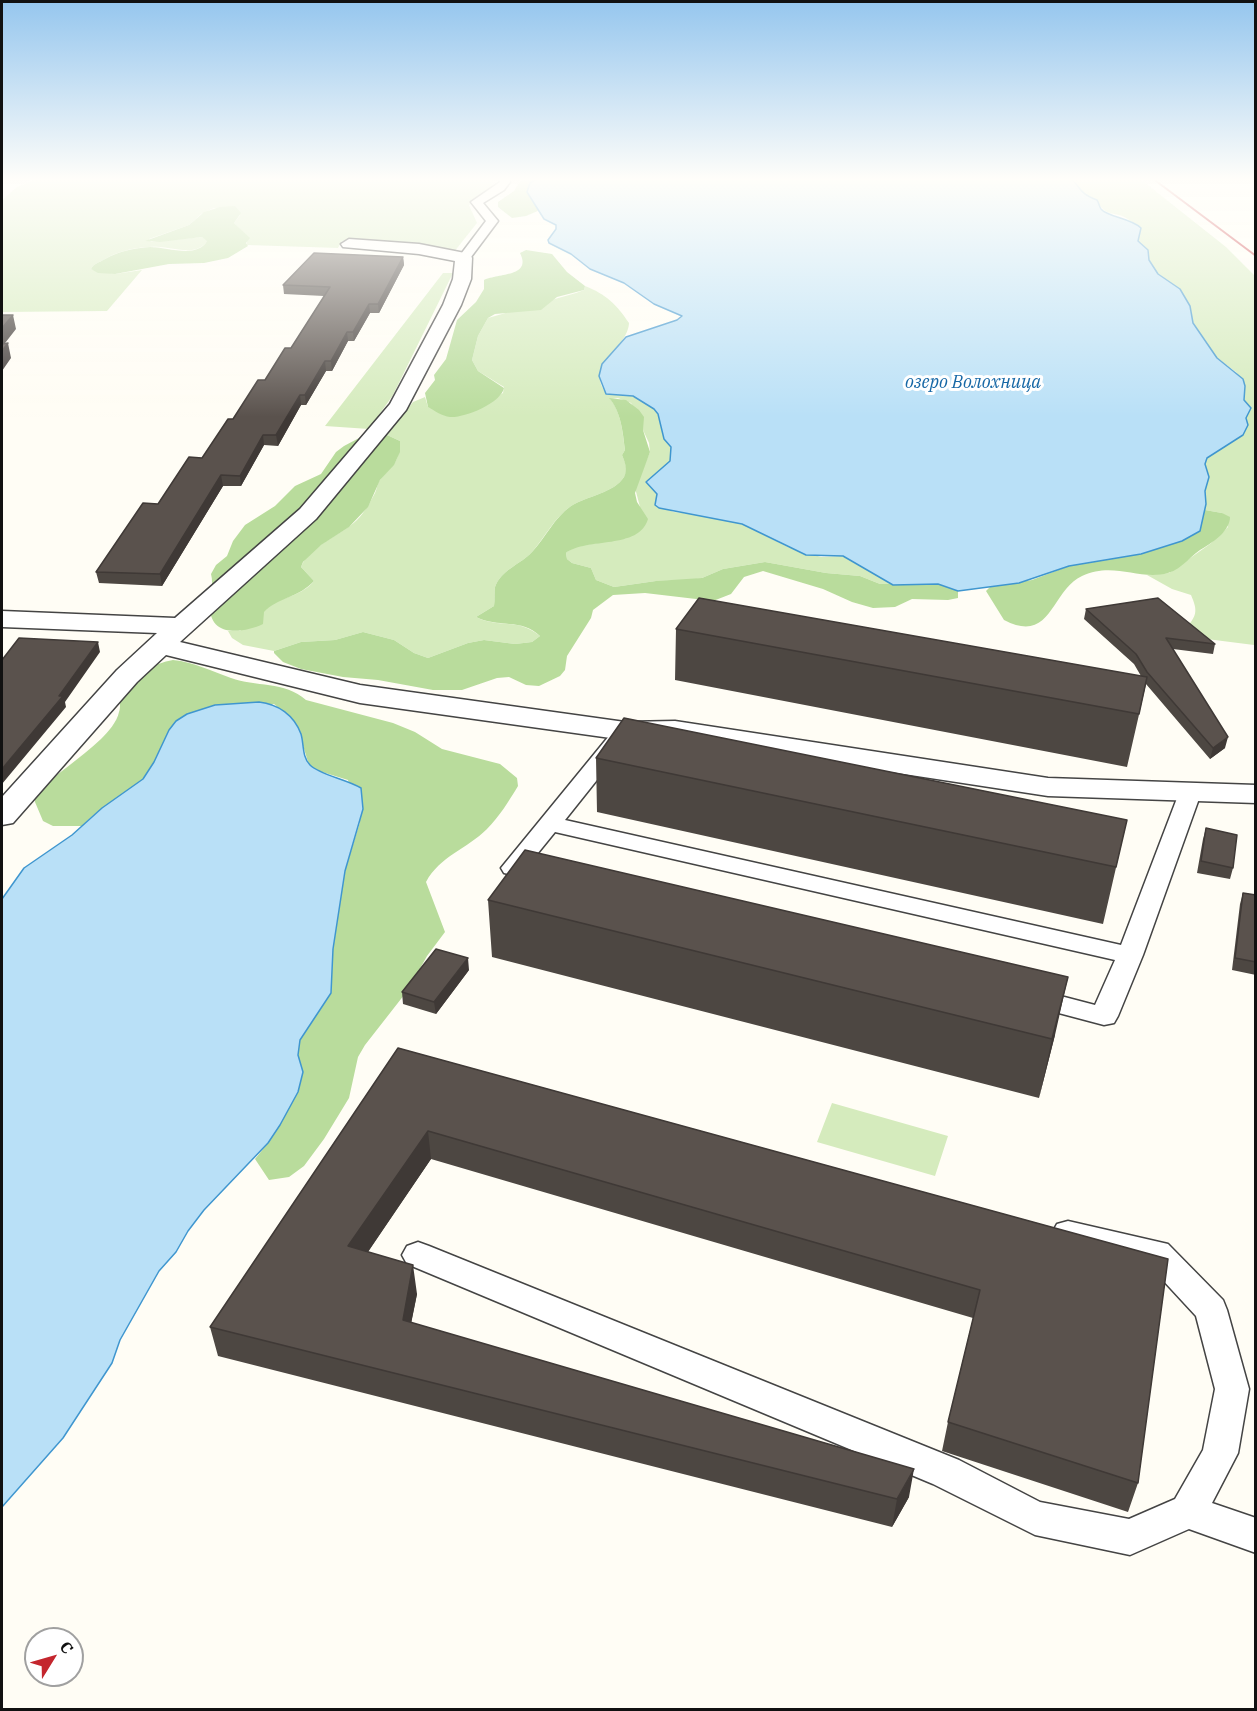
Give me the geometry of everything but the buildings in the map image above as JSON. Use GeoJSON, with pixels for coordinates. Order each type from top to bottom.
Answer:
{"type":"FeatureCollection","features":[{"type":"Feature","properties":{"kind":"street"},"geometry":{"type":"LineString","coordinates":[[2,816],[51,764],[127,676],[308,514],[399,406],[452,305],[462,279],[464,258]]}},
{"type":"Feature","properties":{"kind":"street"},"geometry":{"type":"LineString","coordinates":[[2,619],[171,635],[360,694],[625,731],[675,730],[1048,787],[1256,794]]}},
{"type":"Feature","properties":{"kind":"lane"},"geometry":{"type":"LineString","coordinates":[[546,876],[513,868],[625,731]]}},
{"type":"Feature","properties":{"kind":"lane"},"geometry":{"type":"LineString","coordinates":[[1011,993],[1104,1016],[1130,955],[1190,793]]}},
{"type":"Feature","properties":{"kind":"lane"},"geometry":{"type":"LineString","coordinates":[[548,823],[1130,955]]}},
{"type":"Feature","properties":{"kind":"lane"},"geometry":{"type":"LineString","coordinates":[[418,1255],[946,1472],[1035,1518],[1130,1537],[1188,1511],[1220,1453],[1232,1389],[1211,1310],[1157,1253],[1057,1231]]}},
{"type":"Feature","properties":{"kind":"lane"},"geometry":{"type":"LineString","coordinates":[[1188,1511],[1256,1536]]}},
{"type":"Feature","properties":{"kind":"green space"},"geometry":{"type":"Polygon","coordinates":[[[2,258],[107,258],[91,269],[115,274],[142,270],[107,311],[2,312],[2,258]]]}},
{"type":"Feature","properties":{"kind":"green space"},"geometry":{"type":"Polygon","coordinates":[[[107,258],[228,258],[204,263],[169,264],[115,274],[98,273],[91,269],[107,258]]]}},
{"type":"Feature","properties":{"kind":"green space"},"geometry":{"type":"Polygon","coordinates":[[[522,258],[555,258],[567,272],[585,286],[584,290],[557,297],[541,310],[495,314],[488,318],[478,336],[472,360],[478,371],[504,388],[501,394],[482,409],[457,417],[444,416],[428,407],[425,393],[435,380],[434,375],[446,359],[457,320],[476,302],[484,289],[484,280],[512,273],[522,266],[522,258]]]}},
{"type":"Feature","properties":{"kind":"green space"},"geometry":{"type":"Polygon","coordinates":[[[1149,258],[1237,258],[1255,276],[1255,655],[1254,645],[1191,637],[1185,629],[1195,613],[1191,595],[1172,589],[1147,575],[1169,573],[1210,544],[1228,527],[1222,513],[1205,510],[1205,491],[1209,477],[1205,464],[1207,458],[1243,435],[1248,425],[1244,400],[1245,387],[1236,372],[1217,358],[1193,323],[1190,306],[1180,289],[1158,274],[1149,258]]]}},
{"type":"Feature","properties":{"kind":"green space"},"geometry":{"type":"Polygon","coordinates":[[[443,273],[453,273],[393,395],[369,429],[325,426],[443,273]]]}},
{"type":"Feature","properties":{"kind":"green space"},"geometry":{"type":"Polygon","coordinates":[[[585,286],[610,301],[629,323],[622,341],[603,366],[600,374],[601,384],[607,394],[633,396],[654,409],[658,415],[664,439],[672,447],[670,461],[646,482],[657,494],[655,505],[674,512],[716,517],[742,524],[788,547],[821,557],[843,556],[893,585],[880,584],[860,576],[826,573],[765,562],[723,569],[702,578],[690,580],[656,581],[614,587],[596,580],[591,568],[572,563],[567,559],[566,553],[573,547],[627,538],[640,507],[635,488],[650,452],[643,430],[643,422],[631,403],[618,398],[610,399],[617,410],[622,430],[625,450],[622,455],[626,469],[624,477],[614,487],[577,503],[565,511],[532,552],[498,581],[495,587],[494,606],[476,617],[532,630],[540,636],[532,642],[515,644],[484,640],[468,643],[428,658],[414,653],[394,640],[363,632],[335,640],[301,642],[274,651],[243,645],[232,638],[228,631],[240,631],[269,606],[304,590],[314,581],[301,567],[305,559],[326,541],[350,526],[365,510],[379,482],[399,454],[400,441],[387,435],[413,402],[425,397],[428,407],[473,412],[503,393],[504,387],[478,371],[472,360],[478,336],[488,318],[576,293],[584,290],[585,286]]]}},
{"type":"Feature","properties":{"kind":"green space"},"geometry":{"type":"Polygon","coordinates":[[[609,398],[626,400],[644,417],[643,430],[650,452],[635,493],[637,502],[648,519],[643,529],[634,535],[612,542],[586,545],[566,553],[567,559],[572,563],[591,568],[596,580],[614,587],[702,578],[723,569],[765,562],[826,573],[860,576],[880,584],[938,584],[958,591],[958,598],[912,599],[895,607],[873,608],[852,602],[823,589],[763,571],[744,577],[731,594],[713,601],[645,593],[613,595],[593,610],[591,618],[567,656],[565,670],[560,676],[539,686],[526,685],[509,677],[497,678],[462,690],[433,690],[301,669],[283,662],[274,653],[274,651],[301,642],[335,640],[363,632],[394,640],[414,653],[428,658],[468,643],[484,640],[515,644],[532,642],[540,636],[525,627],[476,617],[494,606],[495,587],[498,581],[532,552],[565,511],[577,503],[614,487],[624,477],[626,469],[622,455],[625,450],[622,430],[619,416],[609,398]]]}},
{"type":"Feature","properties":{"kind":"green space"},"geometry":{"type":"Polygon","coordinates":[[[387,435],[400,441],[400,452],[394,465],[380,480],[368,507],[349,527],[321,545],[303,562],[301,567],[314,581],[302,591],[269,607],[264,612],[263,624],[238,631],[222,628],[216,624],[211,617],[210,607],[211,574],[216,565],[227,556],[233,541],[245,525],[275,506],[295,486],[321,474],[336,452],[344,446],[361,437],[387,435]]]}},
{"type":"Feature","properties":{"kind":"green space"},"geometry":{"type":"Polygon","coordinates":[[[1205,510],[1230,517],[1228,526],[1217,538],[1178,568],[1157,575],[1105,570],[1082,576],[1063,592],[1042,621],[1032,626],[1020,626],[1004,620],[986,591],[990,587],[1032,580],[1069,566],[1141,554],[1192,536],[1205,510]]]}},
{"type":"Feature","properties":{"kind":"green space"},"geometry":{"type":"Polygon","coordinates":[[[173,660],[195,665],[240,681],[279,687],[298,694],[306,700],[393,723],[415,732],[442,749],[500,764],[517,778],[518,786],[504,809],[491,824],[479,836],[446,859],[426,882],[445,932],[427,956],[408,990],[365,1045],[358,1057],[349,1098],[324,1139],[304,1166],[289,1177],[269,1180],[255,1159],[268,1143],[303,1072],[298,1055],[300,1040],[331,993],[333,949],[345,871],[360,822],[348,780],[319,771],[309,765],[297,726],[274,704],[169,730],[147,775],[82,826],[53,826],[43,821],[35,802],[35,795],[43,787],[109,730],[118,716],[121,694],[125,687],[136,676],[151,667],[173,660]]]}},
{"type":"Feature","properties":{"kind":"green space"},"geometry":{"type":"Polygon","coordinates":[[[832,1103],[948,1136],[935,1176],[817,1142],[832,1103]]]}},
{"type":"Feature","properties":{"kind":"water","name":"озеро Волохница"},"geometry":{"type":"Polygon","coordinates":[[[576,258],[1149,258],[1158,274],[1180,289],[1190,306],[1193,323],[1217,358],[1243,379],[1244,400],[1251,408],[1246,418],[1248,425],[1243,435],[1207,458],[1205,464],[1209,477],[1200,531],[1182,541],[1141,554],[1069,566],[1019,583],[958,591],[938,584],[893,585],[843,556],[806,555],[742,524],[659,508],[655,505],[657,494],[646,482],[670,461],[671,447],[664,439],[658,414],[633,396],[606,394],[599,376],[602,364],[626,337],[677,320],[682,316],[654,304],[624,283],[590,269],[576,258]]]}},
{"type":"Feature","properties":{"kind":"water"},"geometry":{"type":"Polygon","coordinates":[[[259,702],[273,705],[290,716],[301,734],[304,754],[310,765],[320,772],[361,788],[363,809],[345,871],[333,949],[331,993],[300,1040],[298,1055],[303,1072],[298,1092],[280,1125],[268,1143],[204,1210],[188,1231],[176,1252],[159,1271],[120,1340],[112,1363],[63,1438],[2,1507],[2,899],[24,868],[72,835],[102,808],[143,779],[176,721],[187,714],[215,705],[259,702]]]}}]}
